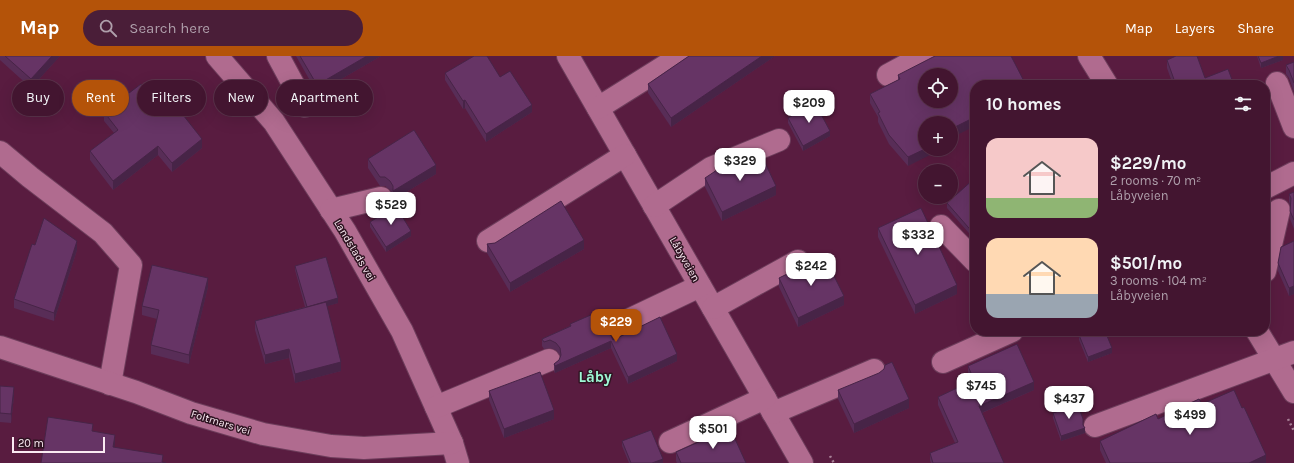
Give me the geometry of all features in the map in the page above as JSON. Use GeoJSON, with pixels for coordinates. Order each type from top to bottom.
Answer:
{"type":"FeatureCollection","features":[{"type":"Feature","properties":{"kind":"street","name":"Landstads vei"},"geometry":{"type":"LineString","coordinates":[[217,56],[274,122],[345,231],[402,331],[452,442],[458,463]]}},
{"type":"Feature","properties":{"kind":"street"},"geometry":{"type":"LineString","coordinates":[[278,56],[291,80]]}},
{"type":"Feature","properties":{"kind":"street","name":"Låbyveien"},"geometry":{"type":"LineString","coordinates":[[568,56],[802,463]]}},
{"type":"Feature","properties":{"kind":"street"},"geometry":{"type":"LineString","coordinates":[[598,108],[681,56]]}},
{"type":"Feature","properties":{"kind":"street"},"geometry":{"type":"LineString","coordinates":[[888,75],[923,56]]}},
{"type":"Feature","properties":{"kind":"street"},"geometry":{"type":"LineString","coordinates":[[1089,56],[1104,80]]}},
{"type":"Feature","properties":{"kind":"street"},"geometry":{"type":"LineString","coordinates":[[1277,83],[1294,128]]}},
{"type":"Feature","properties":{"kind":"street"},"geometry":{"type":"LineString","coordinates":[[654,206],[711,168],[779,140]]}},
{"type":"Feature","properties":{"kind":"street"},"geometry":{"type":"LineString","coordinates":[[0,152],[103,233],[131,265],[110,384]]}},
{"type":"Feature","properties":{"kind":"street"},"geometry":{"type":"LineString","coordinates":[[488,241],[625,155]]}},
{"type":"Feature","properties":{"kind":"street"},"geometry":{"type":"LineString","coordinates":[[1270,185],[1294,173]]}},
{"type":"Feature","properties":{"kind":"street"},"geometry":{"type":"LineString","coordinates":[[331,210],[381,198]]}},
{"type":"Feature","properties":{"kind":"street"},"geometry":{"type":"LineString","coordinates":[[1270,249],[1279,210]]}},
{"type":"Feature","properties":{"kind":"street"},"geometry":{"type":"LineString","coordinates":[[941,226],[970,256]]}},
{"type":"Feature","properties":{"kind":"street"},"geometry":{"type":"LineString","coordinates":[[713,308],[798,262]]}},
{"type":"Feature","properties":{"kind":"street"},"geometry":{"type":"LineString","coordinates":[[618,325],[700,286]]}},
{"type":"Feature","properties":{"kind":"street"},"geometry":{"type":"LineString","coordinates":[[943,362],[1001,336]]}},
{"type":"Feature","properties":{"kind":"street"},"geometry":{"type":"LineString","coordinates":[[1262,336],[1284,356],[1294,392]]}},
{"type":"Feature","properties":{"kind":"street","name":"Foltmars vei"},"geometry":{"type":"LineString","coordinates":[[0,347],[191,413],[263,434],[316,444],[364,448],[452,442]]}},
{"type":"Feature","properties":{"kind":"street"},"geometry":{"type":"LineString","coordinates":[[1094,426],[1284,356]]}},
{"type":"Feature","properties":{"kind":"street"},"geometry":{"type":"LineString","coordinates":[[436,407],[549,360]]}},
{"type":"Feature","properties":{"kind":"street"},"geometry":{"type":"LineString","coordinates":[[670,442],[769,405],[874,370]]}},
{"type":"Feature","properties":{"kind":"building"},"geometry":{"type":"Polygon","coordinates":[[[5,56],[52,56],[31,79],[5,56]]]}},
{"type":"Feature","properties":{"kind":"building"},"geometry":{"type":"Polygon","coordinates":[[[300,56],[367,56],[326,80],[314,80],[300,56]]]}},
{"type":"Feature","properties":{"kind":"building"},"geometry":{"type":"Polygon","coordinates":[[[474,56],[487,56],[500,77],[510,71],[532,105],[486,134],[465,100],[463,101],[445,73],[474,56]]]}},
{"type":"Feature","properties":{"kind":"building"},"geometry":{"type":"Polygon","coordinates":[[[689,56],[762,56],[671,118],[648,84],[689,56]]]}},
{"type":"Feature","properties":{"kind":"building"},"geometry":{"type":"Polygon","coordinates":[[[935,56],[1011,56],[1023,80],[970,80],[970,120],[958,126],[958,116],[918,116],[918,152],[908,157],[889,135],[878,113],[880,112],[870,94],[900,79],[898,75],[935,56]]]}},
{"type":"Feature","properties":{"kind":"building"},"geometry":{"type":"Polygon","coordinates":[[[1176,56],[1197,56],[1205,78],[1228,69],[1232,80],[1174,80],[1167,60],[1176,56]]]}},
{"type":"Feature","properties":{"kind":"building"},"geometry":{"type":"Polygon","coordinates":[[[1258,56],[1279,56],[1261,63],[1258,56]]]}},
{"type":"Feature","properties":{"kind":"building"},"geometry":{"type":"Polygon","coordinates":[[[1294,62],[1294,83],[1286,65],[1294,62]]]}},
{"type":"Feature","properties":{"kind":"building"},"geometry":{"type":"Polygon","coordinates":[[[137,87],[137,116],[184,116],[202,139],[172,163],[158,146],[113,181],[90,151],[118,130],[107,116],[129,116],[129,93],[137,87]]]}},
{"type":"Feature","properties":{"kind":"building"},"geometry":{"type":"Polygon","coordinates":[[[815,103],[830,131],[803,146],[788,118],[815,103]]]}},
{"type":"Feature","properties":{"kind":"building"},"geometry":{"type":"Polygon","coordinates":[[[414,130],[436,165],[393,191],[393,186],[390,181],[385,177],[380,177],[368,159],[414,130]]]}},
{"type":"Feature","properties":{"kind":"building"},"geometry":{"type":"Polygon","coordinates":[[[760,152],[776,186],[722,212],[705,178],[717,170],[760,152]]]}},
{"type":"Feature","properties":{"kind":"building"},"geometry":{"type":"Polygon","coordinates":[[[970,182],[970,229],[948,204],[958,204],[958,193],[970,182]]]}},
{"type":"Feature","properties":{"kind":"building"},"geometry":{"type":"Polygon","coordinates":[[[1294,192],[1294,220],[1290,211],[1291,198],[1289,194],[1294,192]]]}},
{"type":"Feature","properties":{"kind":"building"},"geometry":{"type":"Polygon","coordinates":[[[561,201],[584,240],[510,283],[487,244],[495,243],[561,201]]]}},
{"type":"Feature","properties":{"kind":"building"},"geometry":{"type":"Polygon","coordinates":[[[396,206],[411,231],[386,247],[370,222],[396,206]]]}},
{"type":"Feature","properties":{"kind":"building"},"geometry":{"type":"Polygon","coordinates":[[[921,208],[957,285],[915,305],[878,228],[921,208]]]}},
{"type":"Feature","properties":{"kind":"building"},"geometry":{"type":"Polygon","coordinates":[[[44,218],[77,241],[54,313],[14,299],[32,244],[35,245],[44,218]]]}},
{"type":"Feature","properties":{"kind":"building"},"geometry":{"type":"Polygon","coordinates":[[[1294,241],[1294,286],[1289,288],[1278,263],[1281,247],[1294,241]]]}},
{"type":"Feature","properties":{"kind":"building"},"geometry":{"type":"Polygon","coordinates":[[[824,256],[844,296],[798,318],[779,278],[824,256]]]}},
{"type":"Feature","properties":{"kind":"building"},"geometry":{"type":"Polygon","coordinates":[[[326,257],[338,298],[307,307],[295,266],[326,257]]]}},
{"type":"Feature","properties":{"kind":"building"},"geometry":{"type":"Polygon","coordinates":[[[152,265],[208,278],[189,355],[151,345],[159,310],[142,306],[152,265]]]}},
{"type":"Feature","properties":{"kind":"building"},"geometry":{"type":"Polygon","coordinates":[[[326,302],[341,362],[295,374],[289,349],[265,355],[255,321],[326,302]]]}},
{"type":"Feature","properties":{"kind":"building"},"geometry":{"type":"Polygon","coordinates":[[[600,311],[613,340],[660,317],[677,354],[628,377],[611,341],[555,366],[554,364],[559,360],[561,355],[560,348],[556,343],[550,340],[544,342],[542,339],[571,326],[570,324],[600,311]]]}},
{"type":"Feature","properties":{"kind":"building"},"geometry":{"type":"Polygon","coordinates":[[[1079,336],[1107,336],[1112,348],[1088,357],[1079,336]]]}},
{"type":"Feature","properties":{"kind":"building"},"geometry":{"type":"Polygon","coordinates":[[[1017,344],[1034,382],[979,406],[1004,463],[933,463],[930,453],[958,442],[938,397],[974,380],[968,366],[1017,344]]]}},
{"type":"Feature","properties":{"kind":"building"},"geometry":{"type":"Polygon","coordinates":[[[892,362],[909,399],[854,424],[838,390],[879,373],[884,369],[885,365],[892,362]]]}},
{"type":"Feature","properties":{"kind":"building"},"geometry":{"type":"Polygon","coordinates":[[[540,372],[554,410],[504,429],[489,391],[540,372]]]}},
{"type":"Feature","properties":{"kind":"building"},"geometry":{"type":"Polygon","coordinates":[[[0,386],[14,387],[11,414],[0,413],[0,386]]]}},
{"type":"Feature","properties":{"kind":"building"},"geometry":{"type":"Polygon","coordinates":[[[1234,390],[1242,408],[1244,407],[1266,455],[1249,463],[1110,463],[1100,441],[1156,414],[1158,419],[1199,399],[1202,404],[1234,390]]]}},
{"type":"Feature","properties":{"kind":"building"},"geometry":{"type":"Polygon","coordinates":[[[1078,405],[1085,428],[1061,436],[1053,413],[1078,405]]]}},
{"type":"Feature","properties":{"kind":"building"},"geometry":{"type":"Polygon","coordinates":[[[48,417],[93,424],[92,431],[115,435],[113,447],[163,455],[162,462],[166,463],[41,463],[48,417]]]}},
{"type":"Feature","properties":{"kind":"building"},"geometry":{"type":"Polygon","coordinates":[[[730,428],[746,463],[681,463],[676,452],[730,428]]]}},
{"type":"Feature","properties":{"kind":"building"},"geometry":{"type":"Polygon","coordinates":[[[651,430],[663,459],[652,463],[631,463],[622,441],[651,430]]]}},
{"type":"Feature","properties":{"kind":"district","name":"Låby"},"geometry":{"type":"Point","coordinates":[595,377]}}]}
